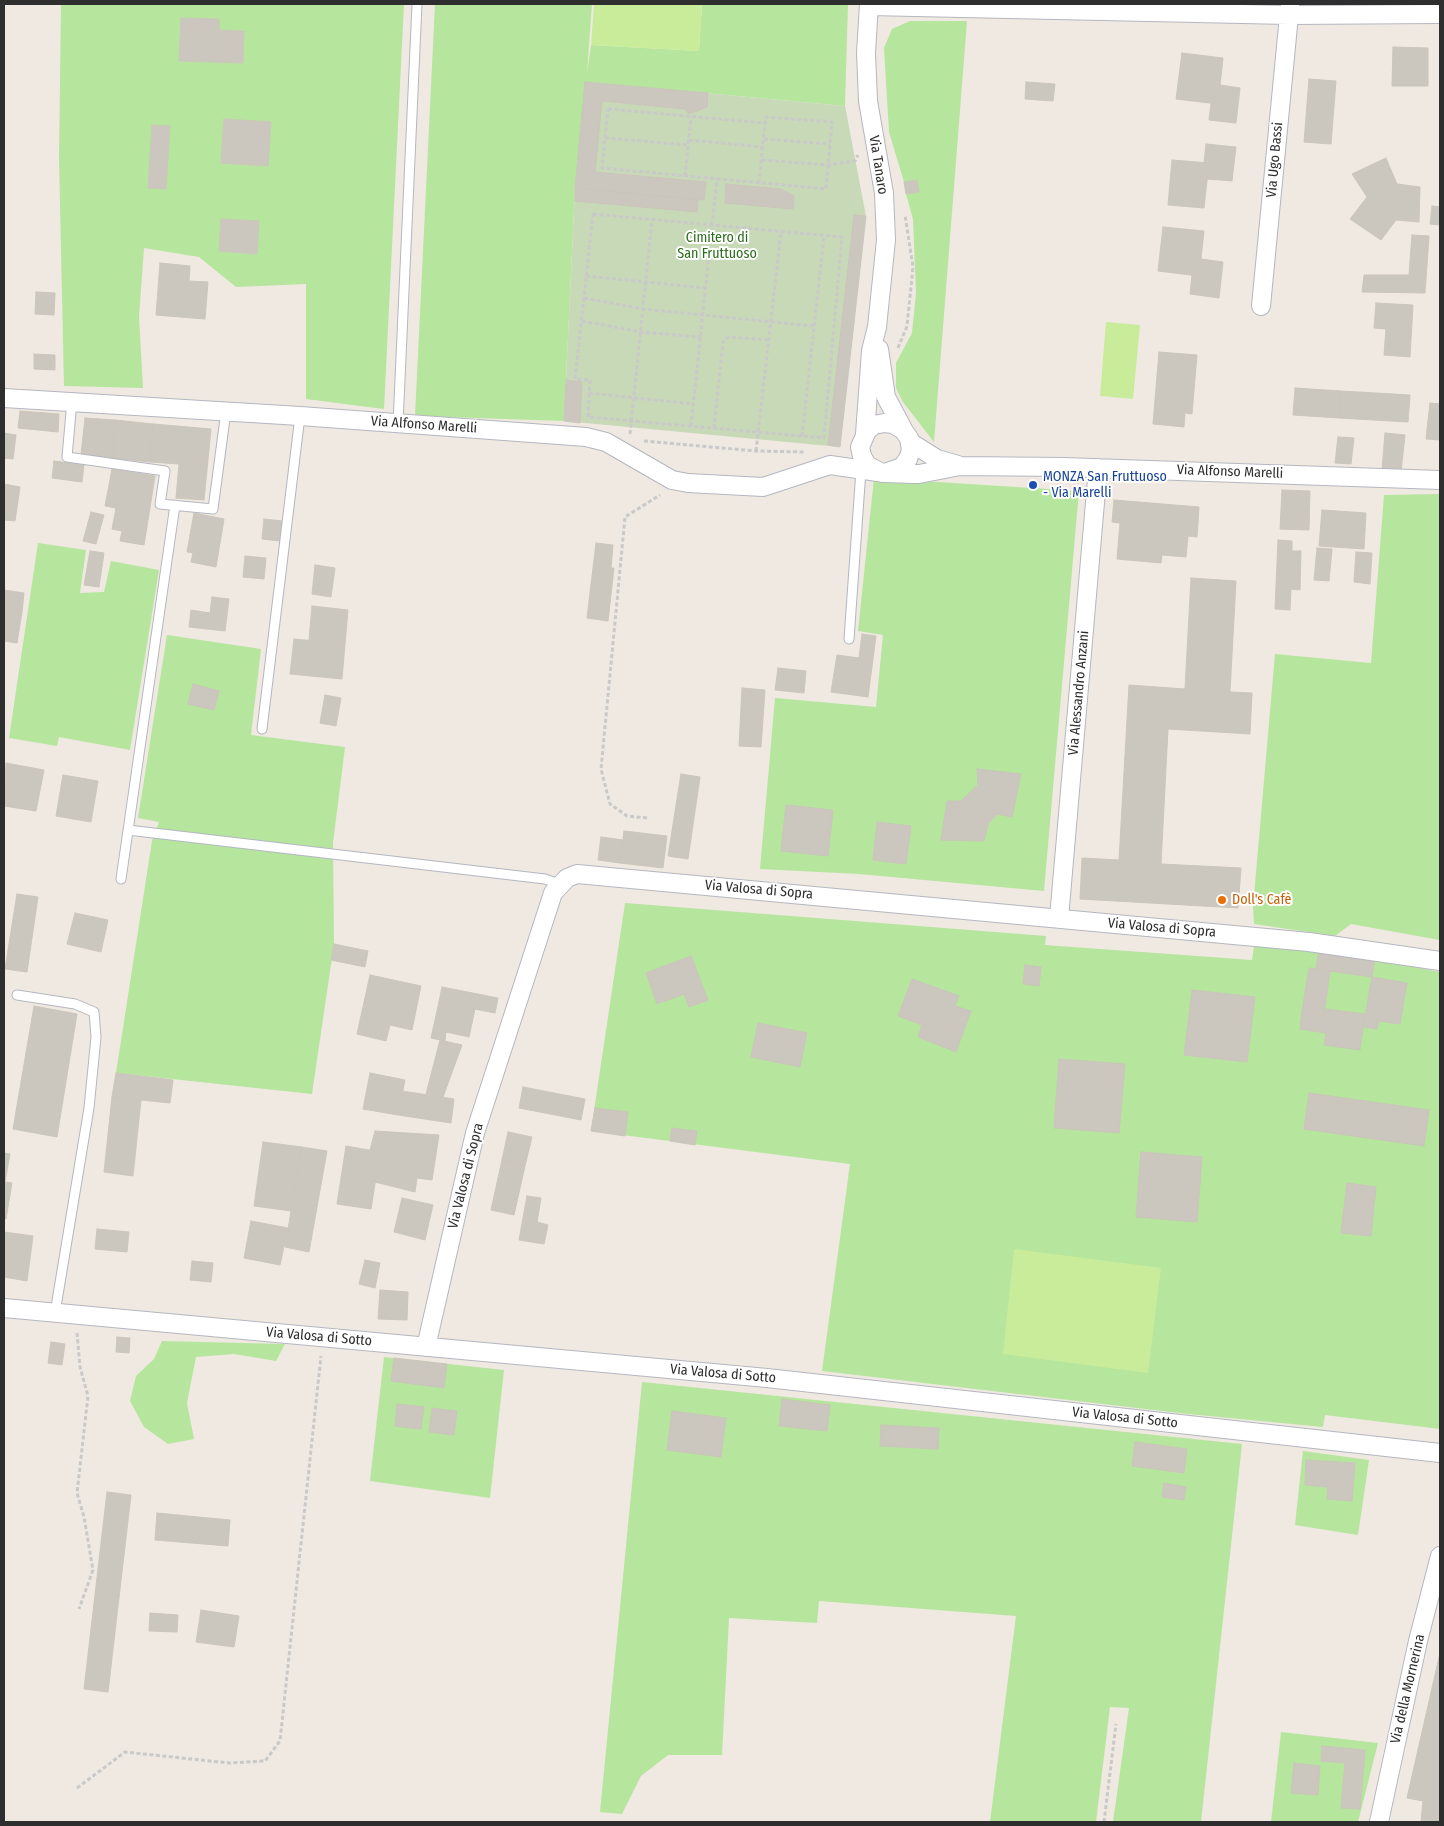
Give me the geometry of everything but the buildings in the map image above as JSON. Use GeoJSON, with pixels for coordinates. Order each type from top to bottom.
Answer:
{"type":"FeatureCollection","features":[{"type":"Feature","properties":{"kind":"street"},"geometry":{"type":"LineString","coordinates":[[869,5],[1289,10],[1440,14]]}},
{"type":"Feature","properties":{"kind":"street","name":"Via Tanaro"},"geometry":{"type":"LineString","coordinates":[[863,440],[870,351],[877,327],[886,240],[884,193],[868,102],[866,53],[869,5]]}},
{"type":"Feature","properties":{"kind":"street","name":"Via Ugo Bassi"},"geometry":{"type":"LineString","coordinates":[[1261,306],[1289,10]]}},
{"type":"Feature","properties":{"kind":"street","name":"Via Tanaro"},"geometry":{"type":"LineString","coordinates":[[877,327],[884,391],[907,437]]}},
{"type":"Feature","properties":{"kind":"street","name":"Via Alfonso Marelli"},"geometry":{"type":"LineString","coordinates":[[4,398],[226,411],[586,437],[606,442],[678,481],[763,487],[819,462],[854,452],[872,426],[884,423],[896,425],[907,437],[936,459],[960,466]]}},
{"type":"Feature","properties":{"kind":"street"},"geometry":{"type":"LineString","coordinates":[[863,440],[864,461],[875,472],[896,471],[905,463],[910,455],[907,437]]}},
{"type":"Feature","properties":{"kind":"street","name":"Via Alfonso Marelli"},"geometry":{"type":"LineString","coordinates":[[819,462],[875,472],[919,474],[960,466],[1098,468],[1440,480]]}},
{"type":"Feature","properties":{"kind":"street","name":"Via Alessandro Anzani"},"geometry":{"type":"LineString","coordinates":[[1059,918],[1098,468]]}},
{"type":"Feature","properties":{"kind":"street","name":"Via Valosa di Sopra"},"geometry":{"type":"LineString","coordinates":[[426,1347],[475,1133],[548,906],[560,884],[576,874],[1309,942],[1440,961]]}},
{"type":"Feature","properties":{"kind":"street","name":"Via Valosa di Sotto"},"geometry":{"type":"LineString","coordinates":[[4,1308],[777,1379],[1440,1453]]}},
{"type":"Feature","properties":{"kind":"street","name":"Via della Mornerina"},"geometry":{"type":"LineString","coordinates":[[1379,1822],[1418,1641],[1440,1556]]}},
{"type":"Feature","properties":{"kind":"lane"},"geometry":{"type":"LineString","coordinates":[[398,423],[417,4]]}},
{"type":"Feature","properties":{"kind":"lane"},"geometry":{"type":"LineString","coordinates":[[72,401],[67,457],[165,471],[160,504],[213,509],[226,411]]}},
{"type":"Feature","properties":{"kind":"lane"},"geometry":{"type":"LineString","coordinates":[[262,729],[300,416]]}},
{"type":"Feature","properties":{"kind":"lane"},"geometry":{"type":"LineString","coordinates":[[849,639],[875,472]]}},
{"type":"Feature","properties":{"kind":"lane"},"geometry":{"type":"LineString","coordinates":[[121,879],[175,505]]}},
{"type":"Feature","properties":{"kind":"lane"},"geometry":{"type":"LineString","coordinates":[[128,830],[545,879],[560,884]]}},
{"type":"Feature","properties":{"kind":"lane"},"geometry":{"type":"LineString","coordinates":[[17,994],[76,1004],[94,1012],[96,1037],[89,1108],[55,1313]]}},
{"type":"Feature","properties":{"kind":"path"},"geometry":{"type":"LineString","coordinates":[[759,183],[766,117],[832,122],[826,189],[759,183],[602,168],[608,108],[765,124]]}},
{"type":"Feature","properties":{"kind":"path"},"geometry":{"type":"LineString","coordinates":[[685,176],[691,117]]}},
{"type":"Feature","properties":{"kind":"path"},"geometry":{"type":"LineString","coordinates":[[605,138],[688,145]]}},
{"type":"Feature","properties":{"kind":"path"},"geometry":{"type":"LineString","coordinates":[[764,139],[830,144]]}},
{"type":"Feature","properties":{"kind":"path"},"geometry":{"type":"LineString","coordinates":[[689,140],[763,147]]}},
{"type":"Feature","properties":{"kind":"path"},"geometry":{"type":"LineString","coordinates":[[762,160],[828,166]]}},
{"type":"Feature","properties":{"kind":"path"},"geometry":{"type":"LineString","coordinates":[[691,426],[717,179]]}},
{"type":"Feature","properties":{"kind":"path"},"geometry":{"type":"LineString","coordinates":[[593,214],[712,226],[842,237],[824,438],[588,417],[590,380],[575,379],[593,214]]}},
{"type":"Feature","properties":{"kind":"path"},"geometry":{"type":"LineString","coordinates":[[606,442],[610,429],[630,440],[652,220]]}},
{"type":"Feature","properties":{"kind":"path"},"geometry":{"type":"LineString","coordinates":[[756,451],[781,232]]}},
{"type":"Feature","properties":{"kind":"path"},"geometry":{"type":"LineString","coordinates":[[802,436],[824,236]]}},
{"type":"Feature","properties":{"kind":"path"},"geometry":{"type":"LineString","coordinates":[[586,276],[706,288]]}},
{"type":"Feature","properties":{"kind":"path"},"geometry":{"type":"LineString","coordinates":[[584,298],[643,309],[813,326]]}},
{"type":"Feature","properties":{"kind":"path"},"geometry":{"type":"LineString","coordinates":[[582,321],[641,332],[701,337]]}},
{"type":"Feature","properties":{"kind":"path"},"geometry":{"type":"LineString","coordinates":[[714,428],[723,342],[728,337],[768,340]]}},
{"type":"Feature","properties":{"kind":"path"},"geometry":{"type":"LineString","coordinates":[[589,393],[694,404]]}},
{"type":"Feature","properties":{"kind":"path"},"geometry":{"type":"LineString","coordinates":[[640,441],[756,451],[819,462]]}},
{"type":"Feature","properties":{"kind":"path"},"geometry":{"type":"LineString","coordinates":[[646,818],[628,816],[610,804],[601,769],[623,536],[625,517],[653,501],[678,481]]}},
{"type":"Feature","properties":{"kind":"path"},"geometry":{"type":"LineString","coordinates":[[76,1315],[80,1367],[88,1396],[77,1493],[84,1517],[93,1570],[79,1609]]}},
{"type":"Feature","properties":{"kind":"path"},"geometry":{"type":"LineString","coordinates":[[76,1788],[125,1752],[229,1763],[265,1761],[280,1741],[323,1338]]}},
{"type":"Feature","properties":{"kind":"path"},"geometry":{"type":"LineString","coordinates":[[1104,1822],[1116,1724]]}},
{"type":"Feature","properties":{"kind":"green space"},"geometry":{"type":"Polygon","coordinates":[[[61,4],[404,4],[384,409],[306,399],[306,284],[236,287],[199,257],[144,248],[139,317],[143,388],[64,386],[59,159],[61,4]],[[181,18],[179,61],[243,63],[244,31],[219,30],[219,19],[181,18]],[[224,119],[221,163],[268,166],[271,122],[224,119]],[[152,125],[148,187],[166,189],[170,126],[152,125]],[[221,219],[219,251],[257,254],[259,221],[221,219]]]}},
{"type":"Feature","properties":{"kind":"green space"},"geometry":{"type":"Polygon","coordinates":[[[435,4],[592,4],[587,73],[591,45],[699,51],[702,4],[848,4],[845,106],[586,82],[575,188],[564,421],[415,416],[435,4]]]}},
{"type":"Feature","properties":{"kind":"green space"},"geometry":{"type":"Polygon","coordinates":[[[594,4],[702,4],[699,51],[591,45],[594,4]]]}},
{"type":"Feature","properties":{"kind":"green space"},"geometry":{"type":"Polygon","coordinates":[[[910,21],[967,21],[934,442],[903,402],[896,388],[896,363],[912,333],[916,293],[913,219],[906,194],[919,192],[917,180],[904,182],[889,132],[884,48],[892,29],[910,21]]]}},
{"type":"Feature","properties":{"kind":"green space","name":"Cimitero di San Fruttuoso"},"geometry":{"type":"Polygon","coordinates":[[[585,82],[845,106],[866,216],[840,447],[564,421],[575,188],[585,82]]]}},
{"type":"Feature","properties":{"kind":"green space"},"geometry":{"type":"Polygon","coordinates":[[[1106,322],[1140,325],[1133,399],[1100,396],[1106,322]]]}},
{"type":"Feature","properties":{"kind":"green space"},"geometry":{"type":"Polygon","coordinates":[[[874,478],[1079,491],[1044,891],[859,874],[760,869],[775,698],[876,707],[883,635],[858,631],[874,478]]]}},
{"type":"Feature","properties":{"kind":"green space"},"geometry":{"type":"Polygon","coordinates":[[[1440,494],[1440,940],[1351,924],[1335,936],[1254,924],[1253,907],[1275,654],[1371,663],[1384,495],[1440,494]]]}},
{"type":"Feature","properties":{"kind":"green space"},"geometry":{"type":"Polygon","coordinates":[[[38,543],[86,550],[80,593],[104,592],[111,561],[159,570],[130,750],[59,737],[57,746],[9,738],[38,543]]]}},
{"type":"Feature","properties":{"kind":"green space"},"geometry":{"type":"Polygon","coordinates":[[[167,635],[261,649],[251,735],[345,747],[333,843],[334,944],[312,1094],[116,1073],[152,841],[159,822],[138,818],[167,635]]]}},
{"type":"Feature","properties":{"kind":"green space"},"geometry":{"type":"Polygon","coordinates":[[[625,903],[1046,936],[1045,945],[1252,960],[1254,946],[1319,949],[1440,972],[1440,1429],[1325,1415],[1323,1427],[1188,1414],[822,1371],[850,1164],[591,1131],[625,903]]]}},
{"type":"Feature","properties":{"kind":"green space"},"geometry":{"type":"Polygon","coordinates":[[[1014,1249],[1161,1268],[1148,1373],[1003,1354],[1014,1249]]]}},
{"type":"Feature","properties":{"kind":"green space"},"geometry":{"type":"Polygon","coordinates":[[[162,1341],[285,1344],[276,1361],[234,1354],[196,1357],[187,1403],[194,1439],[168,1444],[144,1427],[130,1401],[136,1376],[154,1359],[162,1341]]]}},
{"type":"Feature","properties":{"kind":"green space"},"geometry":{"type":"Polygon","coordinates":[[[384,1357],[504,1370],[490,1498],[370,1481],[384,1357]]]}},
{"type":"Feature","properties":{"kind":"green space"},"geometry":{"type":"Polygon","coordinates":[[[642,1382],[1242,1444],[1201,1822],[1113,1822],[1129,1708],[1110,1707],[1096,1822],[990,1822],[1016,1616],[819,1601],[817,1623],[729,1618],[722,1755],[668,1755],[641,1776],[622,1814],[600,1812],[642,1382]]]}},
{"type":"Feature","properties":{"kind":"green space"},"geometry":{"type":"Polygon","coordinates":[[[1303,1451],[1369,1460],[1358,1535],[1295,1525],[1303,1451]]]}},
{"type":"Feature","properties":{"kind":"green space"},"geometry":{"type":"Polygon","coordinates":[[[1281,1732],[1378,1743],[1358,1822],[1271,1822],[1281,1732]]]}},
{"type":"Feature","properties":{"kind":"place","name":"MONZA San Fruttuoso - Via Marelli"},"geometry":{"type":"Point","coordinates":[1033,485]}},
{"type":"Feature","properties":{"kind":"place","name":"Doll's Cafè"},"geometry":{"type":"Point","coordinates":[1222,900]}}]}
